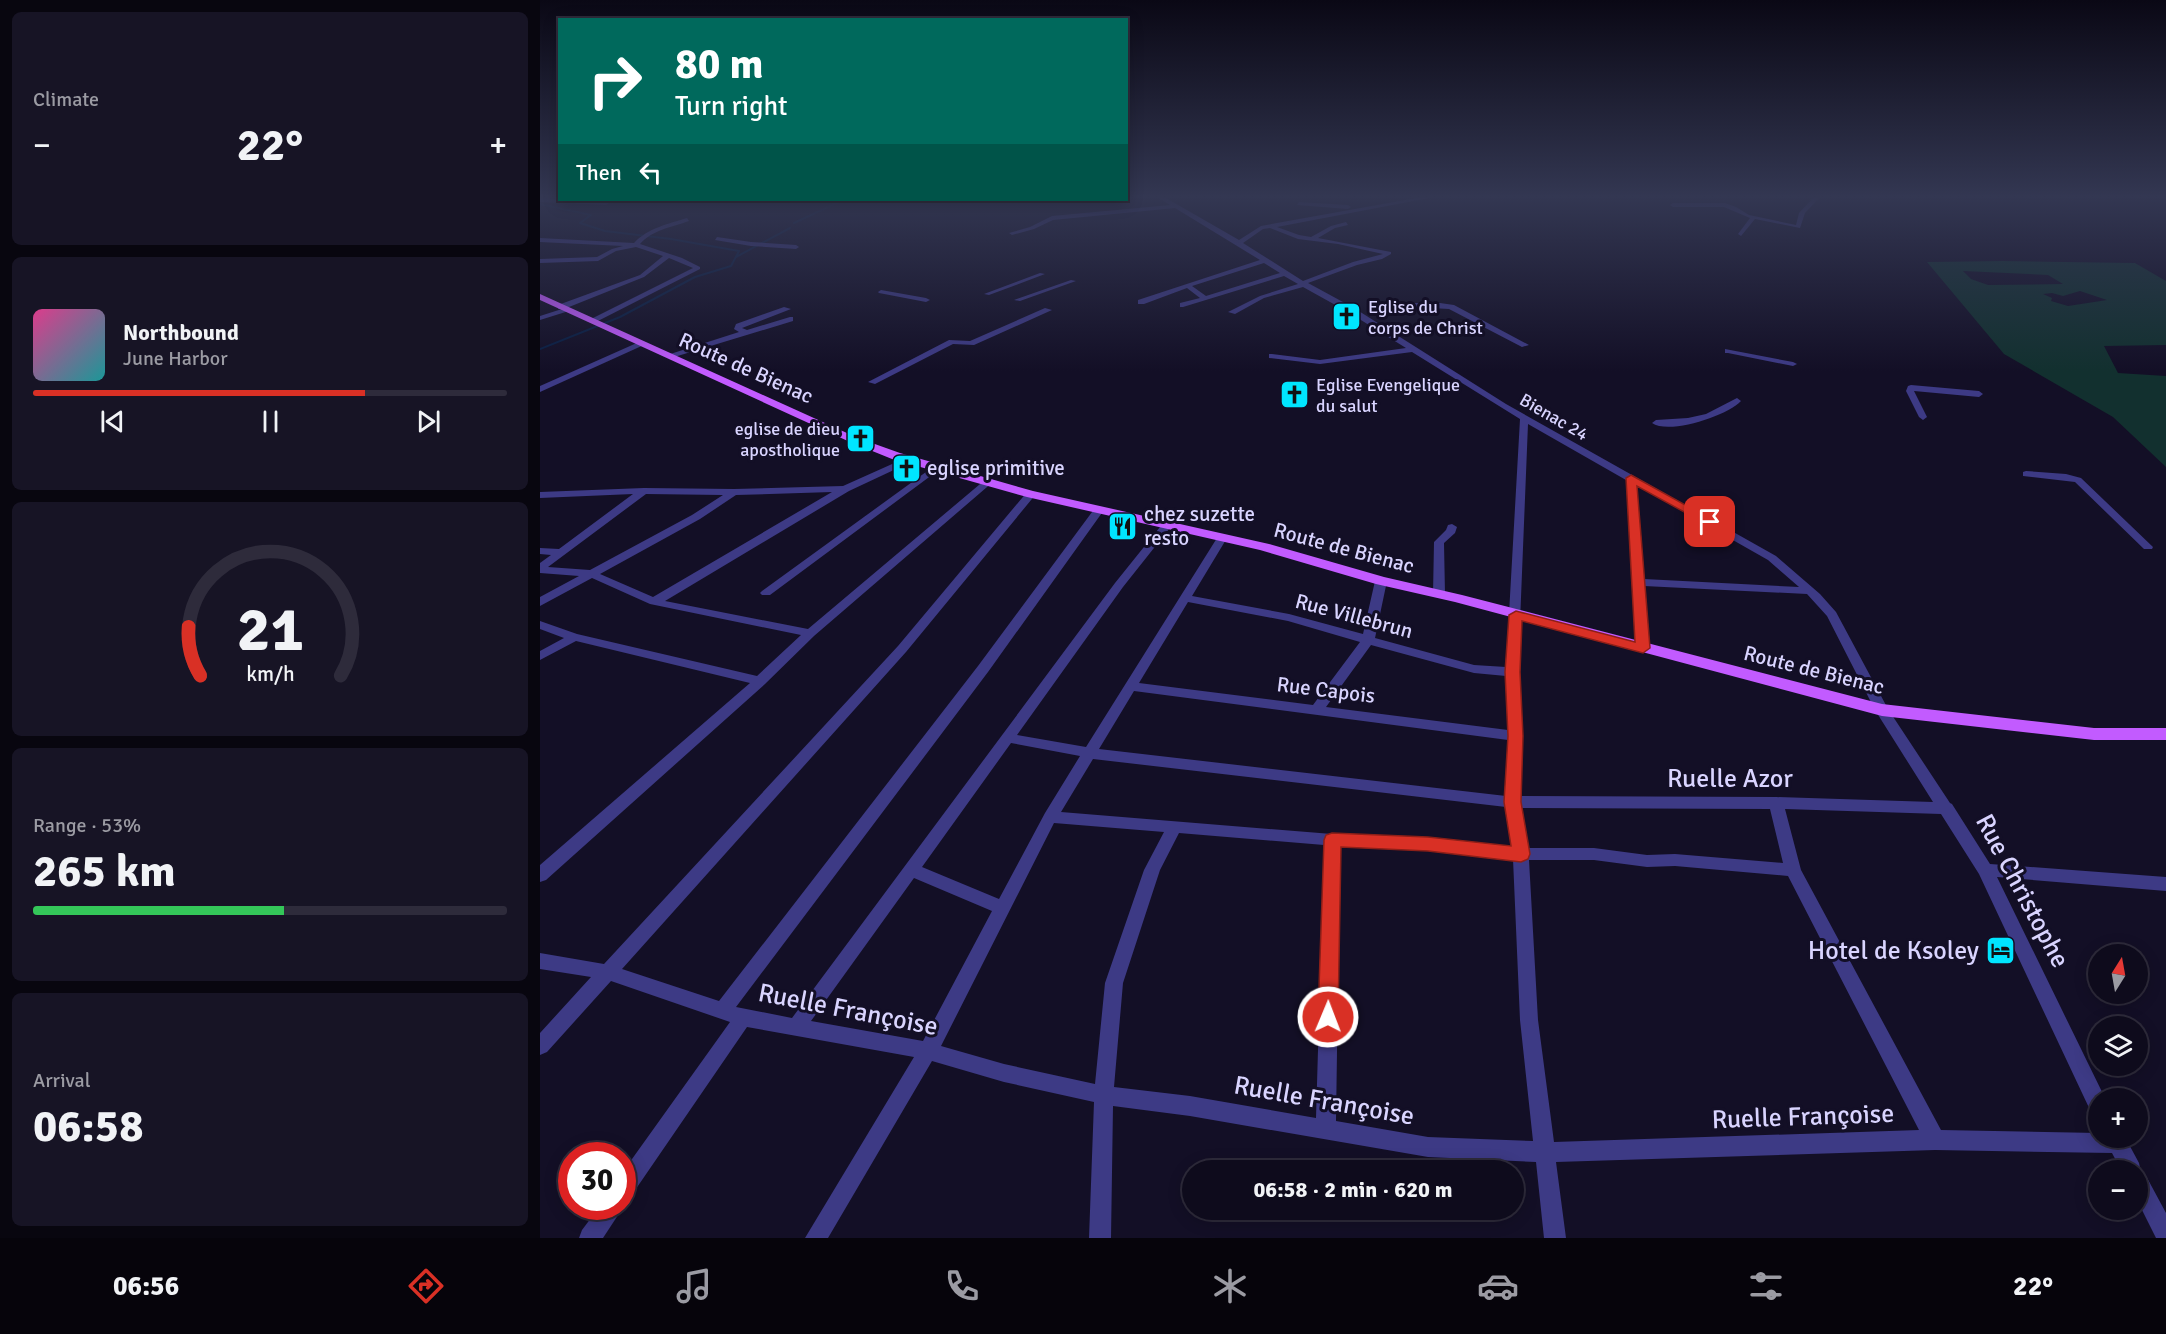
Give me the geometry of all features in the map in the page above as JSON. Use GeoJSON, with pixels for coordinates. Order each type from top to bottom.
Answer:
{"type":"FeatureCollection","features":[{"type":"Feature","properties":{"kind":"main road","name":"Route de Bienac"},"geometry":{"type":"LineString","coordinates":[[540,297],[854,440],[910,459],[1031,494],[1264,548],[1381,581],[1439,594],[1882,710],[2094,734],[2166,734]]}},
{"type":"Feature","properties":{"kind":"street"},"geometry":{"type":"LineString","coordinates":[[540,261],[598,259],[604,256]]}},
{"type":"Feature","properties":{"kind":"street"},"geometry":{"type":"LineString","coordinates":[[540,318],[642,276],[667,256],[681,259],[698,268],[597,324]]}},
{"type":"Feature","properties":{"kind":"street","name":"Bienac 24"},"geometry":{"type":"LineString","coordinates":[[1256,256],[1351,310],[1524,419],[1772,558],[1810,591],[1832,615],[1882,710]]}},
{"type":"Feature","properties":{"kind":"street"},"geometry":{"type":"LineString","coordinates":[[1232,312],[1262,297],[1304,284],[1355,263],[1384,256]]}},
{"type":"Feature","properties":{"kind":"street"},"geometry":{"type":"LineString","coordinates":[[1141,302],[1226,270],[1263,261]]}},
{"type":"Feature","properties":{"kind":"street"},"geometry":{"type":"LineString","coordinates":[[987,294],[1042,274]]}},
{"type":"Feature","properties":{"kind":"street"},"geometry":{"type":"LineString","coordinates":[[1183,305],[1285,274]]}},
{"type":"Feature","properties":{"kind":"street"},"geometry":{"type":"LineString","coordinates":[[1018,300],[1073,281]]}},
{"type":"Feature","properties":{"kind":"street"},"geometry":{"type":"LineString","coordinates":[[1186,286],[1205,298]]}},
{"type":"Feature","properties":{"kind":"street"},"geometry":{"type":"LineString","coordinates":[[881,292],[926,300]]}},
{"type":"Feature","properties":{"kind":"street"},"geometry":{"type":"LineString","coordinates":[[1414,305],[1451,307],[1525,345]]}},
{"type":"Feature","properties":{"kind":"street"},"geometry":{"type":"LineString","coordinates":[[746,332],[738,329],[739,326],[787,309]]}},
{"type":"Feature","properties":{"kind":"street"},"geometry":{"type":"LineString","coordinates":[[872,382],[951,342],[971,343],[1048,310]]}},
{"type":"Feature","properties":{"kind":"street"},"geometry":{"type":"LineString","coordinates":[[668,356],[790,319]]}},
{"type":"Feature","properties":{"kind":"street"},"geometry":{"type":"LineString","coordinates":[[540,389],[642,344]]}},
{"type":"Feature","properties":{"kind":"street"},"geometry":{"type":"LineString","coordinates":[[1272,356],[1320,362],[1412,350]]}},
{"type":"Feature","properties":{"kind":"street"},"geometry":{"type":"LineString","coordinates":[[1728,351],[1792,364]]}},
{"type":"Feature","properties":{"kind":"street"},"geometry":{"type":"LineString","coordinates":[[1923,417],[1910,391],[1911,388],[1979,394]]}},
{"type":"Feature","properties":{"kind":"street"},"geometry":{"type":"LineString","coordinates":[[1656,423],[1683,422],[1712,415],[1730,408],[1737,401]]}},
{"type":"Feature","properties":{"kind":"street"},"geometry":{"type":"LineString","coordinates":[[1524,419],[1512,672],[1515,736],[1513,802],[1521,854],[1529,1020],[1555,1238]]}},
{"type":"Feature","properties":{"kind":"street"},"geometry":{"type":"LineString","coordinates":[[654,602],[845,489],[910,459]]}},
{"type":"Feature","properties":{"kind":"street"},"geometry":{"type":"LineString","coordinates":[[766,592],[938,467]]}},
{"type":"Feature","properties":{"kind":"street"},"geometry":{"type":"LineString","coordinates":[[2026,474],[2078,480],[2148,547]]}},
{"type":"Feature","properties":{"kind":"street"},"geometry":{"type":"LineString","coordinates":[[1631,478],[1643,648]]}},
{"type":"Feature","properties":{"kind":"street"},"geometry":{"type":"LineString","coordinates":[[540,875],[760,681],[810,633],[989,481]]}},
{"type":"Feature","properties":{"kind":"street"},"geometry":{"type":"LineString","coordinates":[[540,495],[644,491],[734,492],[845,489]]}},
{"type":"Feature","properties":{"kind":"street"},"geometry":{"type":"LineString","coordinates":[[540,569],[644,491]]}},
{"type":"Feature","properties":{"kind":"street"},"geometry":{"type":"LineString","coordinates":[[540,602],[696,517],[734,492]]}},
{"type":"Feature","properties":{"kind":"street"},"geometry":{"type":"LineString","coordinates":[[540,1046],[902,649],[1031,494]]}},
{"type":"Feature","properties":{"kind":"street"},"geometry":{"type":"LineString","coordinates":[[722,1011],[983,669],[1099,510]]}},
{"type":"Feature","properties":{"kind":"street"},"geometry":{"type":"LineString","coordinates":[[796,1027],[1119,585],[1168,524]]}},
{"type":"Feature","properties":{"kind":"street"},"geometry":{"type":"LineString","coordinates":[[1439,594],[1439,543],[1452,527]]}},
{"type":"Feature","properties":{"kind":"street"},"geometry":{"type":"LineString","coordinates":[[816,1238],[928,1050],[1050,817],[1222,538]]}},
{"type":"Feature","properties":{"kind":"street"},"geometry":{"type":"LineString","coordinates":[[540,551],[561,552]]}},
{"type":"Feature","properties":{"kind":"street"},"geometry":{"type":"LineString","coordinates":[[540,569],[592,574],[654,602],[810,633]]}},
{"type":"Feature","properties":{"kind":"street"},"geometry":{"type":"LineString","coordinates":[[1317,710],[1368,640],[1381,581]]}},
{"type":"Feature","properties":{"kind":"street"},"geometry":{"type":"LineString","coordinates":[[1638,582],[1810,591]]}},
{"type":"Feature","properties":{"kind":"street","name":"Rue Villebrun"},"geometry":{"type":"LineString","coordinates":[[1185,598],[1289,618],[1474,669],[1512,672]]}},
{"type":"Feature","properties":{"kind":"street"},"geometry":{"type":"LineString","coordinates":[[540,625],[574,637],[760,681]]}},
{"type":"Feature","properties":{"kind":"street"},"geometry":{"type":"LineString","coordinates":[[540,656],[574,637]]}},
{"type":"Feature","properties":{"kind":"street","name":"Rue Capois"},"geometry":{"type":"LineString","coordinates":[[1130,686],[1515,736]]}},
{"type":"Feature","properties":{"kind":"street","name":"Rue Christophe"},"geometry":{"type":"LineString","coordinates":[[1882,710],[1985,870],[2090,1088]]}},
{"type":"Feature","properties":{"kind":"street","name":"Ruelle Azor"},"geometry":{"type":"LineString","coordinates":[[1009,738],[1089,753],[1513,802],[1776,802],[1947,808]]}},
{"type":"Feature","properties":{"kind":"street"},"geometry":{"type":"LineString","coordinates":[[1776,802],[1793,870],[1935,1140]]}},
{"type":"Feature","properties":{"kind":"street"},"geometry":{"type":"LineString","coordinates":[[1050,817],[1332,840],[1428,844],[1521,854],[1594,854],[1647,861],[1675,860],[1793,870]]}},
{"type":"Feature","properties":{"kind":"street"},"geometry":{"type":"LineString","coordinates":[[1100,1238],[1104,1095],[1114,983],[1152,870],[1175,827]]}},
{"type":"Feature","properties":{"kind":"street"},"geometry":{"type":"LineString","coordinates":[[1326,1128],[1332,840]]}},
{"type":"Feature","properties":{"kind":"street"},"geometry":{"type":"LineString","coordinates":[[910,870],[1002,908]]}},
{"type":"Feature","properties":{"kind":"street"},"geometry":{"type":"LineString","coordinates":[[1985,870],[2166,884]]}},
{"type":"Feature","properties":{"kind":"street","name":"Ruelle Françoise"},"geometry":{"type":"LineString","coordinates":[[540,961],[608,972],[743,1018],[928,1050],[1004,1073],[1104,1095],[1326,1128],[1428,1147],[1544,1152],[1935,1140],[2088,1140]]}},
{"type":"Feature","properties":{"kind":"street"},"geometry":{"type":"LineString","coordinates":[[636,1172],[743,1018]]}},
{"type":"Feature","properties":{"kind":"street"},"geometry":{"type":"LineString","coordinates":[[2148,1200],[2166,1235]]}},
{"type":"Feature","properties":{"kind":"street"},"geometry":{"type":"LineString","coordinates":[[590,1238],[603,1220]]}},
{"type":"Feature","properties":{"kind":"green space"},"geometry":{"type":"Polygon","coordinates":[[[1927,262],[2135,263],[2166,281],[2166,345],[2104,346],[2118,373],[2166,376],[2166,467],[2113,417],[2004,354],[1927,262]],[[1963,271],[1971,279],[1988,285],[2063,284],[2048,275],[1963,271]],[[2080,291],[2063,296],[2052,293],[2043,294],[2052,298],[2051,301],[2068,306],[2107,300],[2080,291]]]}},
{"type":"Feature","properties":{"kind":"waterway"},"geometry":{"type":"LineString","coordinates":[[540,349],[620,317],[695,277],[731,266],[736,256]]}},
{"type":"Feature","properties":{"kind":"place","name":"Eglise du corps de Christ"},"geometry":{"type":"Point","coordinates":[1347,317]}},
{"type":"Feature","properties":{"kind":"place","name":"Eglise Evengelique du salut"},"geometry":{"type":"Point","coordinates":[1295,395]}},
{"type":"Feature","properties":{"kind":"place","name":"eglise de dieu apostholique"},"geometry":{"type":"Point","coordinates":[861,439]}},
{"type":"Feature","properties":{"kind":"place","name":"eglise primitive"},"geometry":{"type":"Point","coordinates":[906,468]}},
{"type":"Feature","properties":{"kind":"place","name":"chez suzette resto"},"geometry":{"type":"Point","coordinates":[1123,526]}},
{"type":"Feature","properties":{"kind":"place","name":"Hotel de Ksoley"},"geometry":{"type":"Point","coordinates":[2000,951]}},
{"type":"Feature","properties":{"kind":"route"},"geometry":{"type":"LineString","coordinates":[[1328,1017],[1332,840],[1428,844],[1521,854],[1513,802],[1515,736],[1512,672],[1516,615],[1643,648],[1631,478],[1710,522]]}}]}
